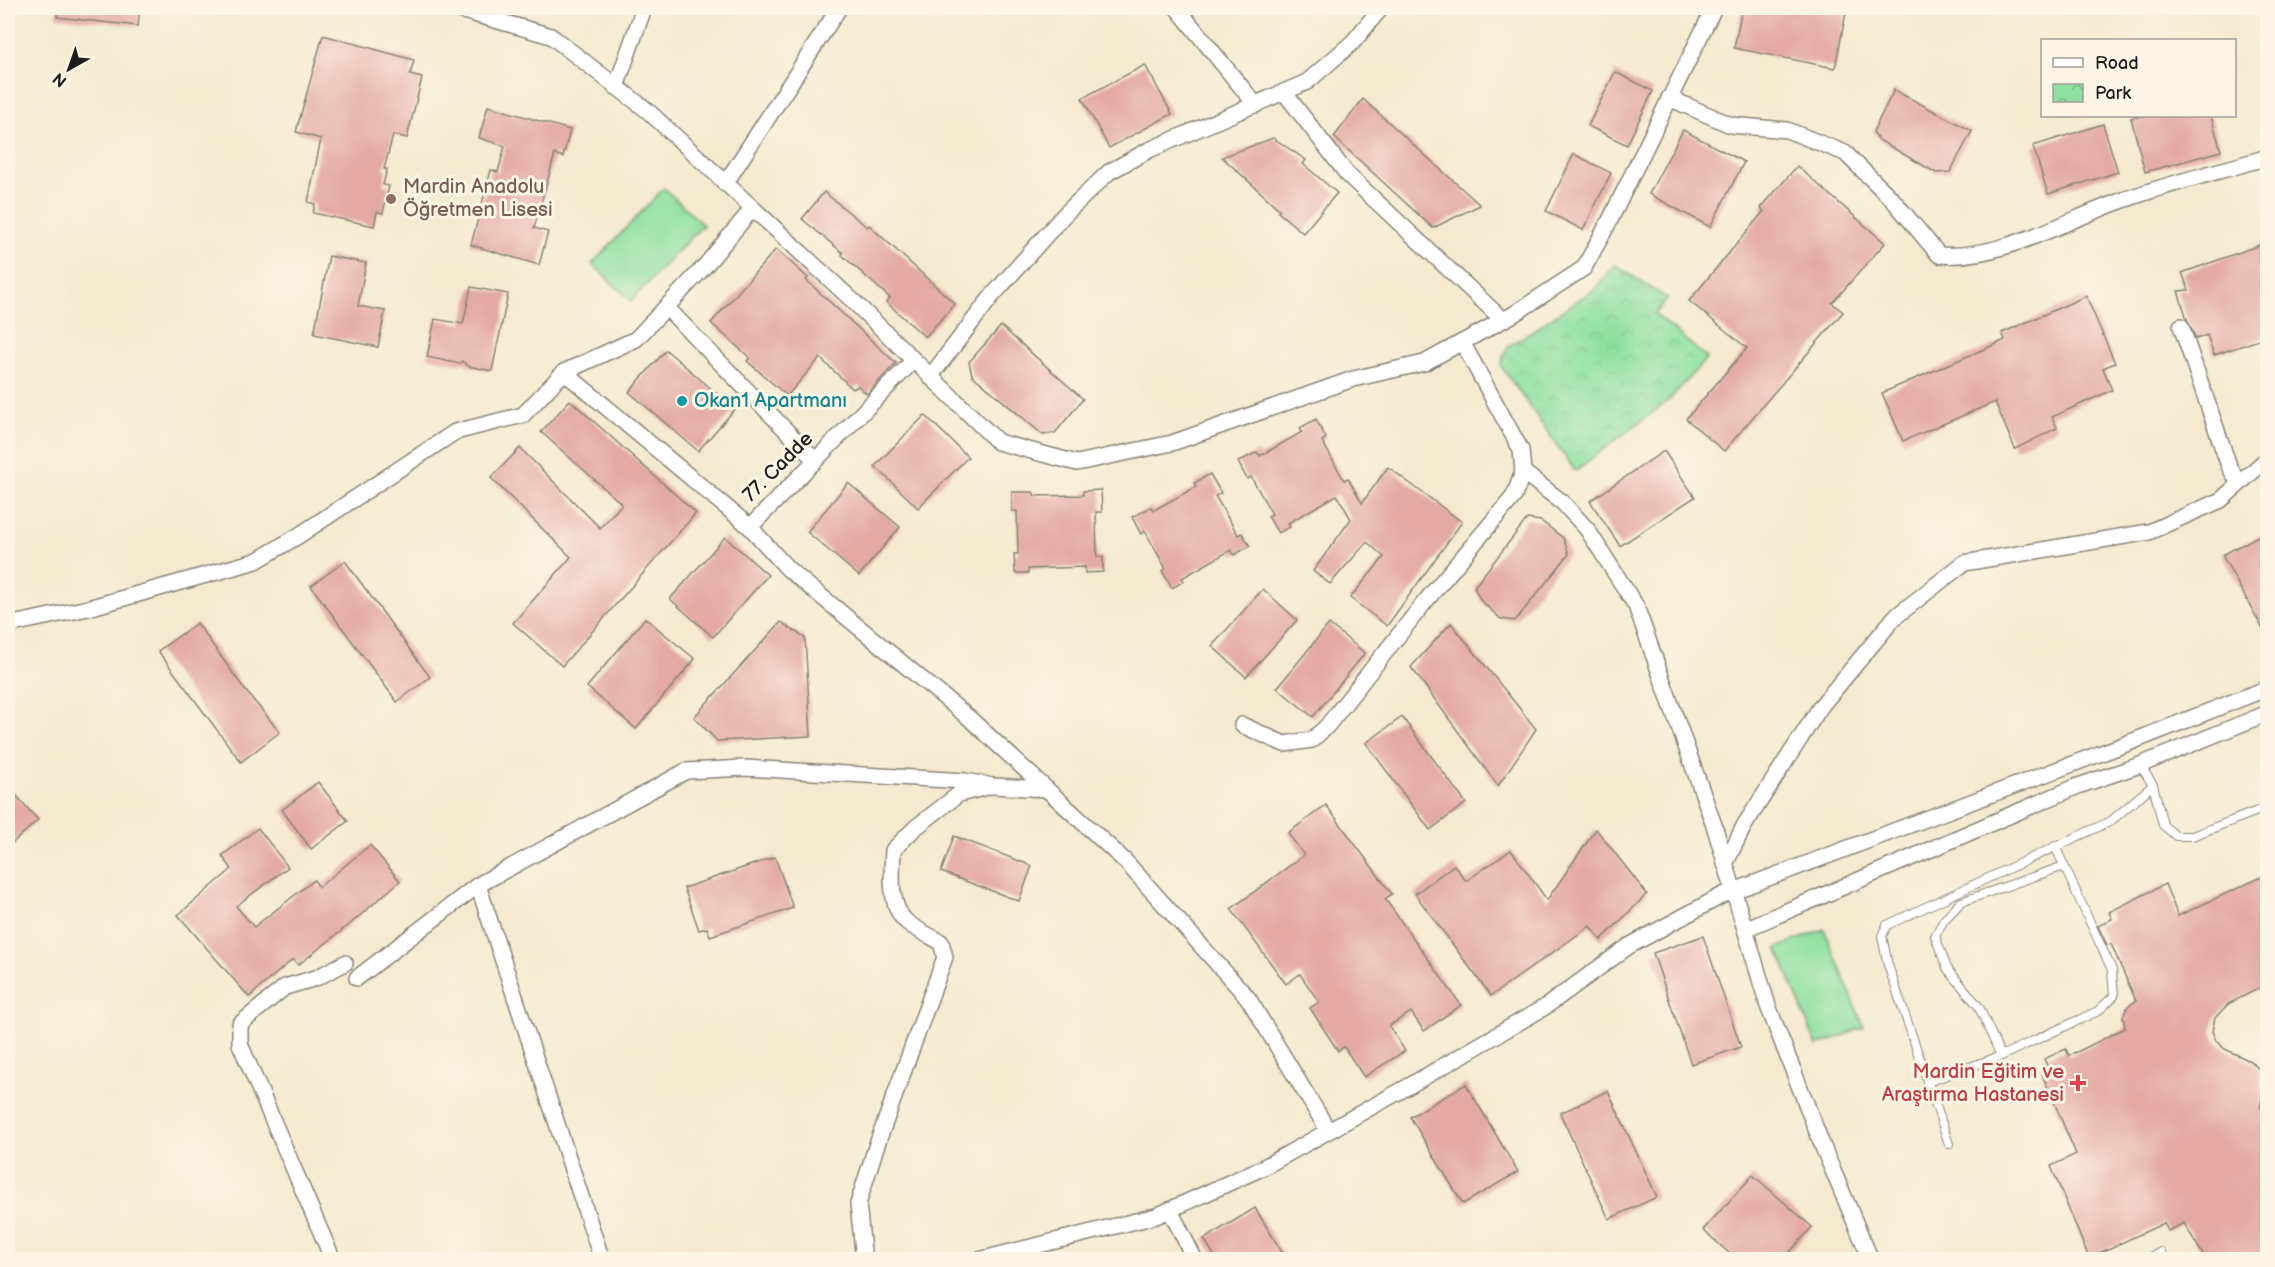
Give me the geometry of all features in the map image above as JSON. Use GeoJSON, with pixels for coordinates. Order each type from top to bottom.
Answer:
{"type":"FeatureCollection","features":[{"type":"Feature","properties":{"kind":"street"},"geometry":{"type":"LineString","coordinates":[[453,8],[550,36],[648,111],[852,300],[998,442],[1077,463],[1172,443],[1353,379],[1424,363],[1503,320],[1584,268],[1714,8]]}},
{"type":"Feature","properties":{"kind":"street"},"geometry":{"type":"LineString","coordinates":[[616,87],[644,8]]}},
{"type":"Feature","properties":{"kind":"street"},"geometry":{"type":"LineString","coordinates":[[725,184],[840,8]]}},
{"type":"Feature","properties":{"kind":"street"},"geometry":{"type":"LineString","coordinates":[[1177,8],[1256,105]]}},
{"type":"Feature","properties":{"kind":"street"},"geometry":{"type":"LineString","coordinates":[[930,377],[992,296],[1064,215],[1109,172],[1149,150],[1307,82],[1353,42],[1381,8]]}},
{"type":"Feature","properties":{"kind":"street"},"geometry":{"type":"LineString","coordinates":[[1284,92],[1347,174],[1503,320]]}},
{"type":"Feature","properties":{"kind":"street"},"geometry":{"type":"LineString","coordinates":[[1669,98],[1731,125],[1787,130],[1845,153],[1893,200],[1939,255],[1960,257],[2006,246],[2119,201],[2268,158]]}},
{"type":"Feature","properties":{"kind":"street"},"geometry":{"type":"LineString","coordinates":[[8,625],[88,608],[256,561],[298,536],[455,432],[523,415],[564,372],[636,339],[705,266],[752,209]]}},
{"type":"Feature","properties":{"kind":"street"},"geometry":{"type":"LineString","coordinates":[[666,307],[815,460]]}},
{"type":"Feature","properties":{"kind":"street"},"geometry":{"type":"LineString","coordinates":[[2181,326],[2229,466],[2239,484]]}},
{"type":"Feature","properties":{"kind":"street"},"geometry":{"type":"LineString","coordinates":[[1242,725],[1284,744],[1312,740],[1327,726],[1424,603],[1514,496],[1523,472],[1521,450],[1462,342]]}},
{"type":"Feature","properties":{"kind":"street","name":"77. Cadde"},"geometry":{"type":"LineString","coordinates":[[750,527],[913,361]]}},
{"type":"Feature","properties":{"kind":"street"},"geometry":{"type":"LineString","coordinates":[[564,372],[750,527],[788,569],[969,718],[1125,861],[1248,998],[1328,1130]]}},
{"type":"Feature","properties":{"kind":"street"},"geometry":{"type":"LineString","coordinates":[[1725,864],[1744,826],[1821,706],[1894,617],[1964,563],[2149,532],[2221,500],[2268,458]]}},
{"type":"Feature","properties":{"kind":"street"},"geometry":{"type":"LineString","coordinates":[[1523,472],[1562,502],[1587,529],[1636,606],[1714,825],[1768,1006],[1825,1152],[1871,1260]]}},
{"type":"Feature","properties":{"kind":"street"},"geometry":{"type":"LineString","coordinates":[[979,1260],[1156,1216],[1170,1210],[1264,1167],[1545,1007],[1629,946],[1733,891],[2131,742],[2268,688]]}},
{"type":"Feature","properties":{"kind":"street"},"geometry":{"type":"LineString","coordinates":[[1744,929],[2078,786],[2140,765],[2268,713]]}},
{"type":"Feature","properties":{"kind":"street"},"geometry":{"type":"LineString","coordinates":[[2131,742],[2140,765]]}},
{"type":"Feature","properties":{"kind":"street"},"geometry":{"type":"LineString","coordinates":[[357,978],[478,885],[686,771],[745,768],[965,781],[993,786],[1046,789]]}},
{"type":"Feature","properties":{"kind":"street"},"geometry":{"type":"LineString","coordinates":[[864,1260],[858,1204],[876,1147],[945,957],[941,942],[906,922],[896,904],[892,877],[893,850],[915,828],[959,794],[993,786]]}},
{"type":"Feature","properties":{"kind":"street"},"geometry":{"type":"LineString","coordinates":[[478,885],[602,1260]]}},
{"type":"Feature","properties":{"kind":"street"},"geometry":{"type":"LineString","coordinates":[[333,1260],[240,1044],[240,1024],[285,987],[316,978],[345,963]]}},
{"type":"Feature","properties":{"kind":"street"},"geometry":{"type":"LineString","coordinates":[[1170,1210],[1195,1260]]}},
{"type":"Feature","properties":{"kind":"lane"},"geometry":{"type":"LineString","coordinates":[[2140,765],[2152,785],[2163,825],[2176,836],[2192,836],[2268,807]]}},
{"type":"Feature","properties":{"kind":"lane"},"geometry":{"type":"LineString","coordinates":[[1949,1144],[1888,965],[1882,936],[1887,925],[2111,821],[2152,785]]}},
{"type":"Feature","properties":{"kind":"lane"},"geometry":{"type":"LineString","coordinates":[[1927,1082],[2001,1056],[2098,1011],[2114,996],[2112,970],[2055,846]]}},
{"type":"Feature","properties":{"kind":"lane"},"geometry":{"type":"LineString","coordinates":[[2001,1056],[1980,1007],[1947,968],[1935,936],[1944,920],[1961,902],[2064,866]]}},
{"type":"Feature","properties":{"kind":"lane"},"geometry":{"type":"LineString","coordinates":[[2146,1260],[2161,1252]]}},
{"type":"Feature","properties":{"kind":"green space"},"geometry":{"type":"Polygon","coordinates":[[[664,188],[703,225],[631,301],[592,264],[664,188]]]}},
{"type":"Feature","properties":{"kind":"green space"},"geometry":{"type":"Polygon","coordinates":[[[1615,265],[1668,299],[1655,314],[1707,358],[1669,400],[1575,471],[1501,366],[1503,356],[1509,346],[1595,289],[1615,265]]]}},
{"type":"Feature","properties":{"kind":"green space"},"geometry":{"type":"Polygon","coordinates":[[[1824,929],[1864,1027],[1817,1046],[1777,948],[1824,929]]]}},
{"type":"Feature","properties":{"kind":"building"},"geometry":{"type":"Polygon","coordinates":[[[57,8],[140,8],[138,26],[57,17],[57,8]]]}},
{"type":"Feature","properties":{"kind":"building"},"geometry":{"type":"Polygon","coordinates":[[[1742,8],[1847,8],[1835,68],[1734,48],[1742,8]]]}},
{"type":"Feature","properties":{"kind":"building"},"geometry":{"type":"Polygon","coordinates":[[[323,35],[414,60],[410,75],[422,78],[407,138],[393,135],[384,169],[387,169],[383,185],[389,186],[383,213],[377,212],[374,226],[313,213],[315,204],[308,202],[321,139],[296,132],[323,35]]]}},
{"type":"Feature","properties":{"kind":"building"},"geometry":{"type":"Polygon","coordinates":[[[1145,65],[1172,114],[1109,148],[1082,98],[1145,65]]]}},
{"type":"Feature","properties":{"kind":"building"},"geometry":{"type":"Polygon","coordinates":[[[1615,72],[1653,91],[1627,145],[1588,126],[1615,72]]]}},
{"type":"Feature","properties":{"kind":"building"},"geometry":{"type":"Polygon","coordinates":[[[1894,90],[1972,131],[1950,172],[1936,173],[1879,140],[1873,132],[1894,90]]]}},
{"type":"Feature","properties":{"kind":"building"},"geometry":{"type":"Polygon","coordinates":[[[1363,99],[1480,205],[1433,228],[1334,137],[1363,99]]]}},
{"type":"Feature","properties":{"kind":"building"},"geometry":{"type":"Polygon","coordinates":[[[488,106],[570,130],[563,157],[555,154],[534,228],[548,232],[539,265],[471,245],[491,170],[498,172],[505,146],[479,138],[488,106]]]}},
{"type":"Feature","properties":{"kind":"building"},"geometry":{"type":"Polygon","coordinates":[[[2211,117],[2221,151],[2145,172],[2131,118],[2211,117]]]}},
{"type":"Feature","properties":{"kind":"building"},"geometry":{"type":"Polygon","coordinates":[[[2103,124],[2118,172],[2048,194],[2033,146],[2103,124]]]}},
{"type":"Feature","properties":{"kind":"building"},"geometry":{"type":"Polygon","coordinates":[[[1683,130],[1744,162],[1710,227],[1649,194],[1683,130]]]}},
{"type":"Feature","properties":{"kind":"building"},"geometry":{"type":"Polygon","coordinates":[[[1273,138],[1306,160],[1303,164],[1337,193],[1303,233],[1222,157],[1273,138]]]}},
{"type":"Feature","properties":{"kind":"building"},"geometry":{"type":"Polygon","coordinates":[[[1574,154],[1611,173],[1583,230],[1546,211],[1574,154]]]}},
{"type":"Feature","properties":{"kind":"building"},"geometry":{"type":"Polygon","coordinates":[[[1797,166],[1885,243],[1832,303],[1843,312],[1724,451],[1686,419],[1747,348],[1689,301],[1764,211],[1761,208],[1797,166]]]}},
{"type":"Feature","properties":{"kind":"building"},"geometry":{"type":"Polygon","coordinates":[[[824,192],[867,227],[869,225],[955,304],[925,337],[886,302],[890,298],[842,255],[843,253],[802,219],[824,192]]]}},
{"type":"Feature","properties":{"kind":"building"},"geometry":{"type":"Polygon","coordinates":[[[2268,242],[2268,337],[2214,355],[2207,335],[2196,339],[2187,319],[2178,291],[2189,290],[2182,273],[2268,242]]]}},
{"type":"Feature","properties":{"kind":"building"},"geometry":{"type":"Polygon","coordinates":[[[776,249],[808,278],[806,280],[896,363],[867,394],[858,386],[853,389],[820,358],[787,396],[747,361],[750,358],[711,323],[776,249]]]}},
{"type":"Feature","properties":{"kind":"building"},"geometry":{"type":"Polygon","coordinates":[[[329,256],[366,263],[358,306],[385,311],[378,347],[314,334],[329,256]]]}},
{"type":"Feature","properties":{"kind":"building"},"geometry":{"type":"Polygon","coordinates":[[[471,287],[508,294],[492,371],[468,366],[462,361],[460,364],[427,357],[435,319],[463,324],[471,287]]]}},
{"type":"Feature","properties":{"kind":"building"},"geometry":{"type":"Polygon","coordinates":[[[2086,296],[2115,363],[2103,368],[2112,390],[2052,417],[2057,428],[2015,449],[1995,402],[1903,441],[1882,393],[2005,340],[2002,333],[2086,296]]]}},
{"type":"Feature","properties":{"kind":"building"},"geometry":{"type":"Polygon","coordinates":[[[1001,326],[1083,399],[1055,433],[1043,435],[972,375],[969,362],[1001,326]]]}},
{"type":"Feature","properties":{"kind":"building","name":"Okan1 Apartmanı"},"geometry":{"type":"Polygon","coordinates":[[[666,350],[735,409],[698,451],[629,392],[666,350]]]}},
{"type":"Feature","properties":{"kind":"building"},"geometry":{"type":"Polygon","coordinates":[[[570,400],[696,513],[562,666],[513,623],[571,557],[491,478],[520,448],[600,528],[622,504],[541,432],[570,400]]]}},
{"type":"Feature","properties":{"kind":"building"},"geometry":{"type":"Polygon","coordinates":[[[925,415],[968,457],[918,508],[875,466],[925,415]]]}},
{"type":"Feature","properties":{"kind":"building"},"geometry":{"type":"Polygon","coordinates":[[[1316,419],[1326,438],[1322,441],[1344,480],[1348,478],[1362,503],[1388,467],[1462,522],[1387,626],[1350,598],[1384,557],[1367,542],[1330,584],[1313,571],[1351,519],[1337,495],[1288,523],[1290,527],[1278,533],[1268,516],[1272,514],[1251,477],[1247,479],[1238,462],[1257,452],[1260,456],[1302,432],[1300,428],[1316,419]]]}},
{"type":"Feature","properties":{"kind":"building"},"geometry":{"type":"Polygon","coordinates":[[[1664,451],[1695,497],[1620,546],[1590,501],[1664,451]]]}},
{"type":"Feature","properties":{"kind":"building"},"geometry":{"type":"Polygon","coordinates":[[[1210,474],[1221,493],[1215,496],[1238,535],[1242,533],[1250,546],[1234,555],[1231,550],[1182,578],[1184,581],[1172,588],[1162,571],[1166,569],[1145,531],[1141,534],[1132,517],[1151,507],[1154,510],[1196,487],[1194,483],[1210,474]]]}},
{"type":"Feature","properties":{"kind":"building"},"geometry":{"type":"Polygon","coordinates":[[[848,483],[900,527],[859,576],[807,532],[848,483]]]}},
{"type":"Feature","properties":{"kind":"building"},"geometry":{"type":"Polygon","coordinates":[[[1101,490],[1102,512],[1096,512],[1097,557],[1103,557],[1103,572],[1085,573],[1085,567],[1028,569],[1028,573],[1015,573],[1014,554],[1018,554],[1017,511],[1012,511],[1012,492],[1033,492],[1035,496],[1083,495],[1083,491],[1101,490]]]}},
{"type":"Feature","properties":{"kind":"building"},"geometry":{"type":"Polygon","coordinates":[[[1527,519],[1541,521],[1563,538],[1569,554],[1515,621],[1501,619],[1481,601],[1474,587],[1527,519]]]}},
{"type":"Feature","properties":{"kind":"building"},"geometry":{"type":"Polygon","coordinates":[[[2268,531],[2268,638],[2222,555],[2268,531]]]}},
{"type":"Feature","properties":{"kind":"building"},"geometry":{"type":"Polygon","coordinates":[[[725,537],[768,575],[713,637],[670,599],[725,537]]]}},
{"type":"Feature","properties":{"kind":"building"},"geometry":{"type":"Polygon","coordinates":[[[345,561],[430,677],[397,702],[311,586],[345,561]]]}},
{"type":"Feature","properties":{"kind":"building"},"geometry":{"type":"Polygon","coordinates":[[[1263,589],[1297,620],[1246,677],[1212,646],[1263,589]]]}},
{"type":"Feature","properties":{"kind":"building"},"geometry":{"type":"Polygon","coordinates":[[[645,618],[695,659],[636,729],[587,687],[645,618]]]}},
{"type":"Feature","properties":{"kind":"building"},"geometry":{"type":"Polygon","coordinates":[[[781,622],[805,638],[811,736],[717,741],[694,717],[781,622]]]}},
{"type":"Feature","properties":{"kind":"building"},"geometry":{"type":"Polygon","coordinates":[[[197,623],[245,690],[280,732],[241,762],[158,651],[197,623]]]}},
{"type":"Feature","properties":{"kind":"building"},"geometry":{"type":"Polygon","coordinates":[[[1451,623],[1536,729],[1498,786],[1411,667],[1451,623]]]}},
{"type":"Feature","properties":{"kind":"building"},"geometry":{"type":"Polygon","coordinates":[[[1329,624],[1365,653],[1313,717],[1277,688],[1329,624]]]}},
{"type":"Feature","properties":{"kind":"building"},"geometry":{"type":"Polygon","coordinates":[[[1402,717],[1466,803],[1430,830],[1366,743],[1402,717]]]}},
{"type":"Feature","properties":{"kind":"building"},"geometry":{"type":"Polygon","coordinates":[[[318,782],[348,821],[311,849],[282,810],[318,782]]]}},
{"type":"Feature","properties":{"kind":"building"},"geometry":{"type":"Polygon","coordinates":[[[8,786],[38,820],[8,847],[8,786]]]}},
{"type":"Feature","properties":{"kind":"building"},"geometry":{"type":"Polygon","coordinates":[[[1326,805],[1392,894],[1385,899],[1461,1005],[1424,1031],[1411,1012],[1389,1026],[1405,1051],[1364,1077],[1344,1047],[1338,1051],[1310,1008],[1319,1002],[1300,974],[1286,984],[1231,909],[1304,855],[1288,833],[1326,805]]]}},
{"type":"Feature","properties":{"kind":"building"},"geometry":{"type":"Polygon","coordinates":[[[258,828],[288,867],[236,906],[254,927],[314,880],[319,887],[370,845],[400,881],[298,965],[293,959],[249,997],[178,915],[232,869],[222,856],[258,828]]]}},
{"type":"Feature","properties":{"kind":"building"},"geometry":{"type":"Polygon","coordinates":[[[1596,829],[1647,894],[1601,940],[1590,926],[1491,996],[1415,894],[1454,865],[1466,881],[1511,850],[1547,900],[1596,829]]]}},
{"type":"Feature","properties":{"kind":"building"},"geometry":{"type":"Polygon","coordinates":[[[954,836],[1032,866],[1019,901],[941,872],[954,836]]]}},
{"type":"Feature","properties":{"kind":"building"},"geometry":{"type":"Polygon","coordinates":[[[775,857],[793,908],[710,936],[707,928],[699,930],[684,888],[775,857]]]}},
{"type":"Feature","properties":{"kind":"building"},"geometry":{"type":"Polygon","coordinates":[[[2268,874],[2268,984],[2228,1004],[2215,1018],[2212,1031],[2216,1041],[2225,1049],[2250,1061],[2260,1070],[2263,1096],[2260,1106],[2268,1123],[2268,1260],[2206,1260],[2184,1223],[2168,1231],[2164,1223],[2089,1258],[2051,1166],[2076,1154],[2042,1074],[2050,1071],[2044,1059],[2066,1049],[2069,1056],[2125,1028],[2123,1016],[2128,1006],[2136,1001],[2111,944],[2107,945],[2098,926],[2112,919],[2109,912],[2165,884],[2178,916],[2268,874]]]}},
{"type":"Feature","properties":{"kind":"building"},"geometry":{"type":"Polygon","coordinates":[[[1703,936],[1741,1047],[1691,1064],[1653,953],[1703,936]]]}},
{"type":"Feature","properties":{"kind":"building"},"geometry":{"type":"Polygon","coordinates":[[[1466,1084],[1518,1172],[1463,1204],[1410,1117],[1466,1084]]]}},
{"type":"Feature","properties":{"kind":"building"},"geometry":{"type":"Polygon","coordinates":[[[1608,1091],[1657,1197],[1609,1219],[1560,1113],[1608,1091]]]}},
{"type":"Feature","properties":{"kind":"building"},"geometry":{"type":"Polygon","coordinates":[[[1753,1175],[1812,1227],[1783,1260],[1737,1260],[1703,1230],[1753,1175]]]}},
{"type":"Feature","properties":{"kind":"building"},"geometry":{"type":"Polygon","coordinates":[[[1255,1208],[1287,1260],[1217,1260],[1204,1239],[1255,1208]]]}},
{"type":"Feature","properties":{"kind":"place","name":"Mardin Anadolu Öğretmen Lisesi"},"geometry":{"type":"Point","coordinates":[391,199]}},
{"type":"Feature","properties":{"kind":"place","name":"Okan1 Apartmanı"},"geometry":{"type":"Point","coordinates":[682,401]}},
{"type":"Feature","properties":{"kind":"place","name":"Mardin Eğitim ve Araştırma Hastanesi"},"geometry":{"type":"Point","coordinates":[2078,1083]}}]}
